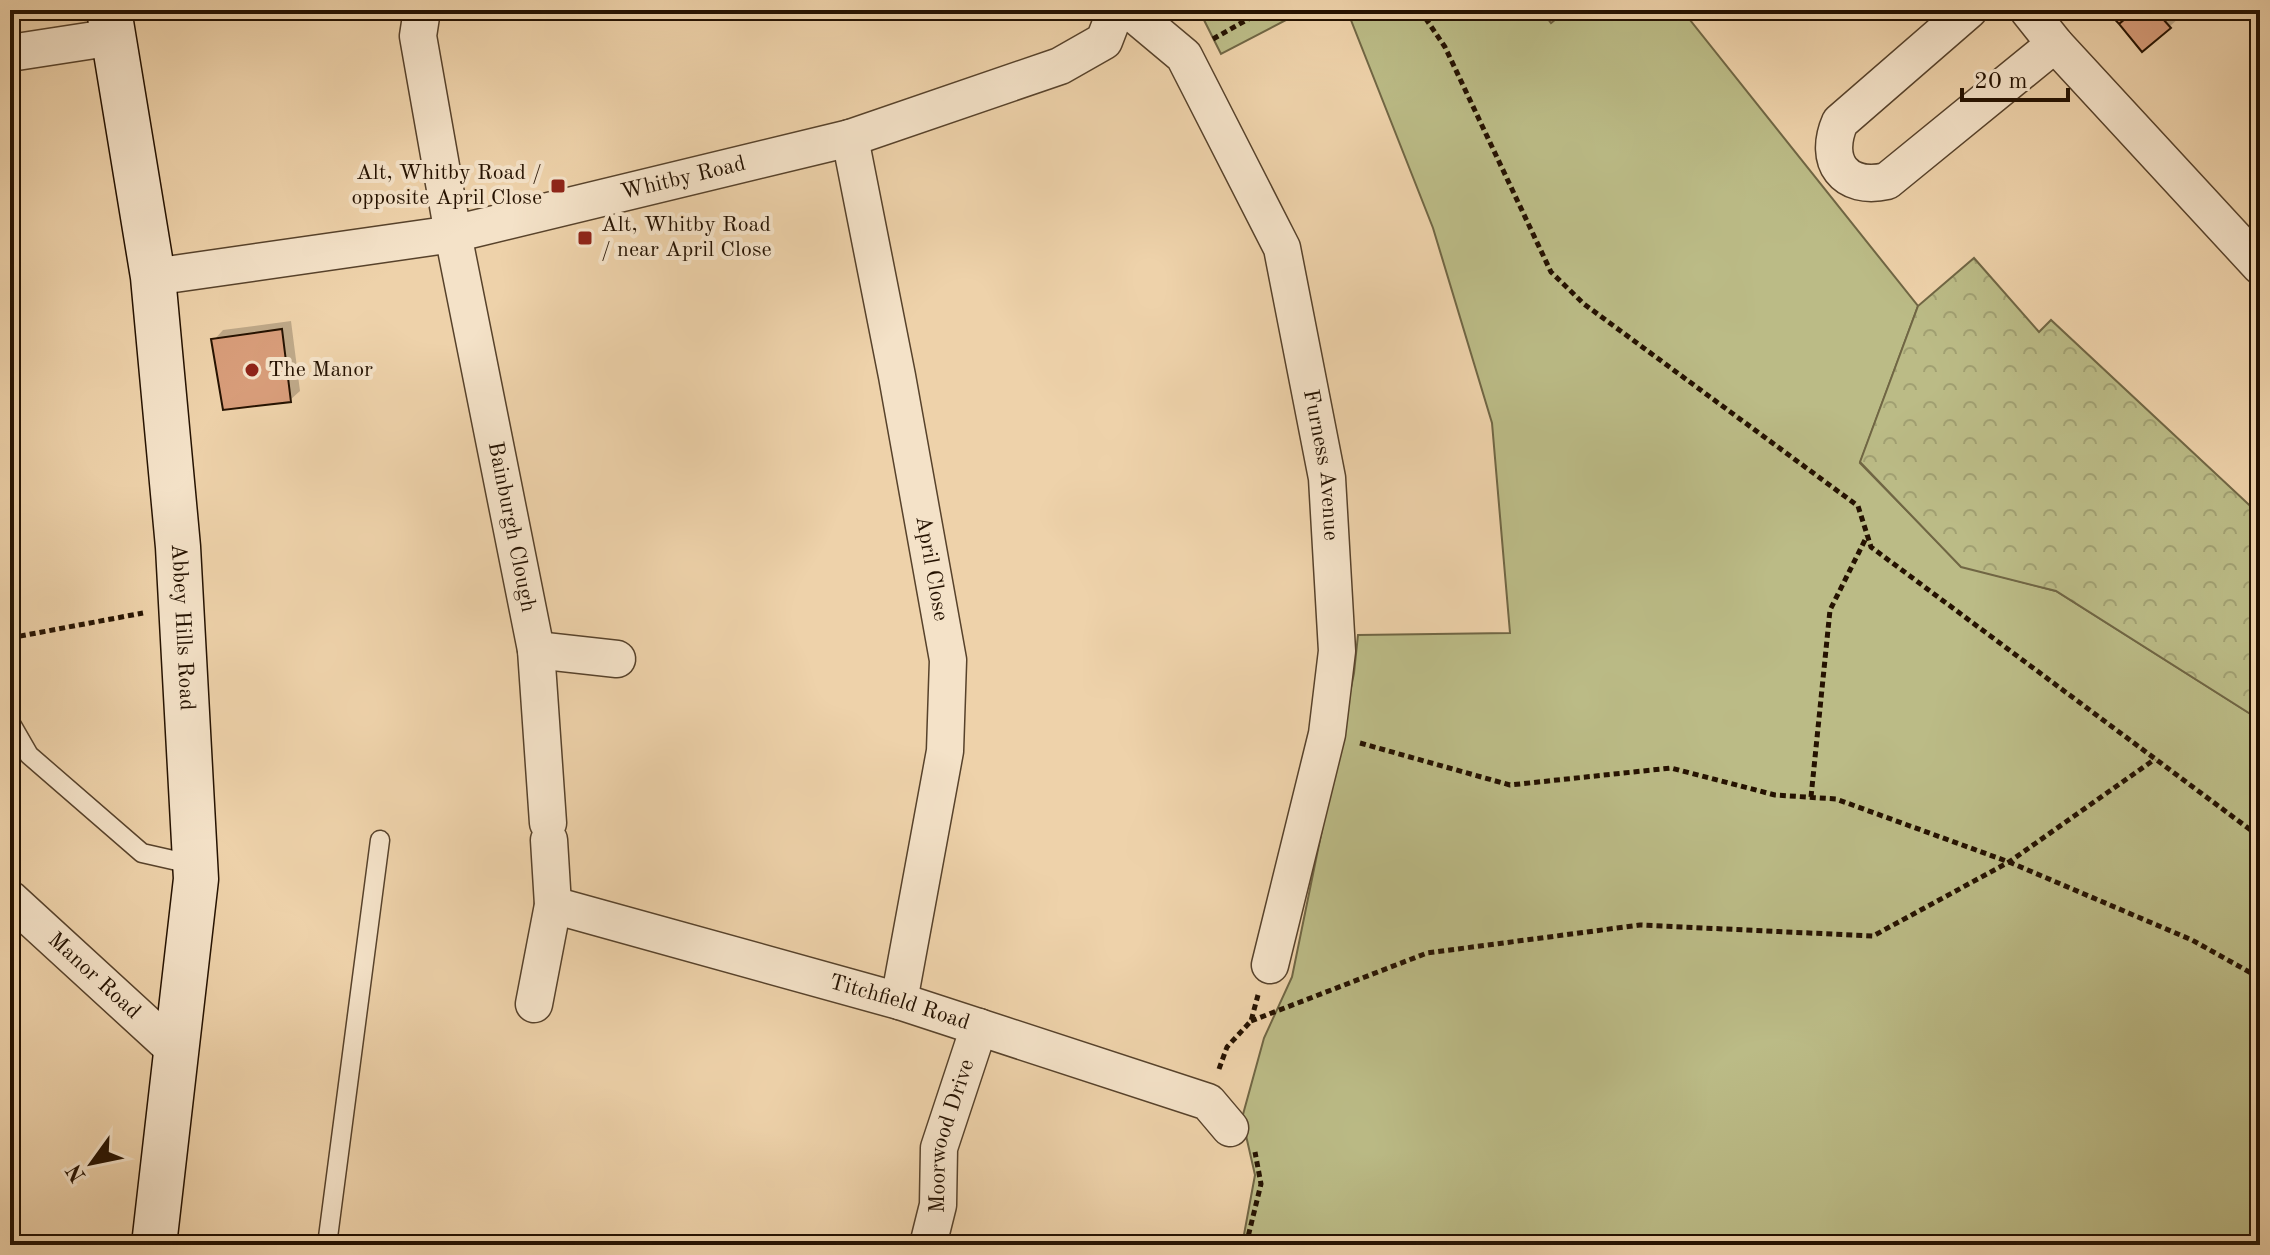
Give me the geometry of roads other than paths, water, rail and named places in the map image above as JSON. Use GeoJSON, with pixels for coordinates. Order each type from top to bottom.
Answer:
{"type":"FeatureCollection","features":[{"type":"Feature","properties":{"kind":"main road","name":"Abbey Hills Road"},"geometry":{"type":"LineString","coordinates":[[112,23],[153,277],[178,547],[195,865],[154,1245]]}},
{"type":"Feature","properties":{"kind":"street","name":"Bainburgh Clough"},"geometry":{"type":"LineString","coordinates":[[422,10],[418,36],[453,234],[536,650],[553,905],[534,1004]]}},
{"type":"Feature","properties":{"kind":"street","name":"Furness Avenue"},"geometry":{"type":"LineString","coordinates":[[1129,10],[1184,56],[1282,248],[1327,478],[1337,651],[1327,734],[1270,965]]}},
{"type":"Feature","properties":{"kind":"street"},"geometry":{"type":"LineString","coordinates":[[1969,10],[1840,122],[1833,149],[1835,159],[1849,178],[1872,185],[1887,181],[2055,44]]}},
{"type":"Feature","properties":{"kind":"street"},"geometry":{"type":"LineString","coordinates":[[2028,10],[2055,44],[2258,262]]}},
{"type":"Feature","properties":{"kind":"street"},"geometry":{"type":"LineString","coordinates":[[10,53],[112,23]]}},
{"type":"Feature","properties":{"kind":"street","name":"Whitby Road"},"geometry":{"type":"LineString","coordinates":[[153,277],[453,234],[850,138],[1060,66],[1110,25]]}},
{"type":"Feature","properties":{"kind":"street","name":"April Close"},"geometry":{"type":"LineString","coordinates":[[850,138],[948,660],[945,751],[899,1001]]}},
{"type":"Feature","properties":{"kind":"street"},"geometry":{"type":"LineString","coordinates":[[536,650],[617,659]]}},
{"type":"Feature","properties":{"kind":"street","name":"Manor Road"},"geometry":{"type":"LineString","coordinates":[[10,899],[177,1052]]}},
{"type":"Feature","properties":{"kind":"street","name":"Titchfield Road"},"geometry":{"type":"LineString","coordinates":[[553,905],[899,1001],[1219,1115]]}},
{"type":"Feature","properties":{"kind":"street","name":"Moorwood Drive"},"geometry":{"type":"LineString","coordinates":[[928,1245],[938,1205],[939,1148],[979,1027]]}},
{"type":"Feature","properties":{"kind":"lane"},"geometry":{"type":"LineString","coordinates":[[10,722],[29,755],[142,853],[195,865]]}},
{"type":"Feature","properties":{"kind":"lane"},"geometry":{"type":"LineString","coordinates":[[327,1245],[380,840]]}},
{"type":"Feature","properties":{"kind":"place","name":"Alt, Whitby Road / opposite April Close"},"geometry":{"type":"Point","coordinates":[558,186]}},
{"type":"Feature","properties":{"kind":"place","name":"Alt, Whitby Road / near April Close"},"geometry":{"type":"Point","coordinates":[585,238]}},
{"type":"Feature","properties":{"kind":"place","name":"The Manor"},"geometry":{"type":"Point","coordinates":[252,370]}}]}
